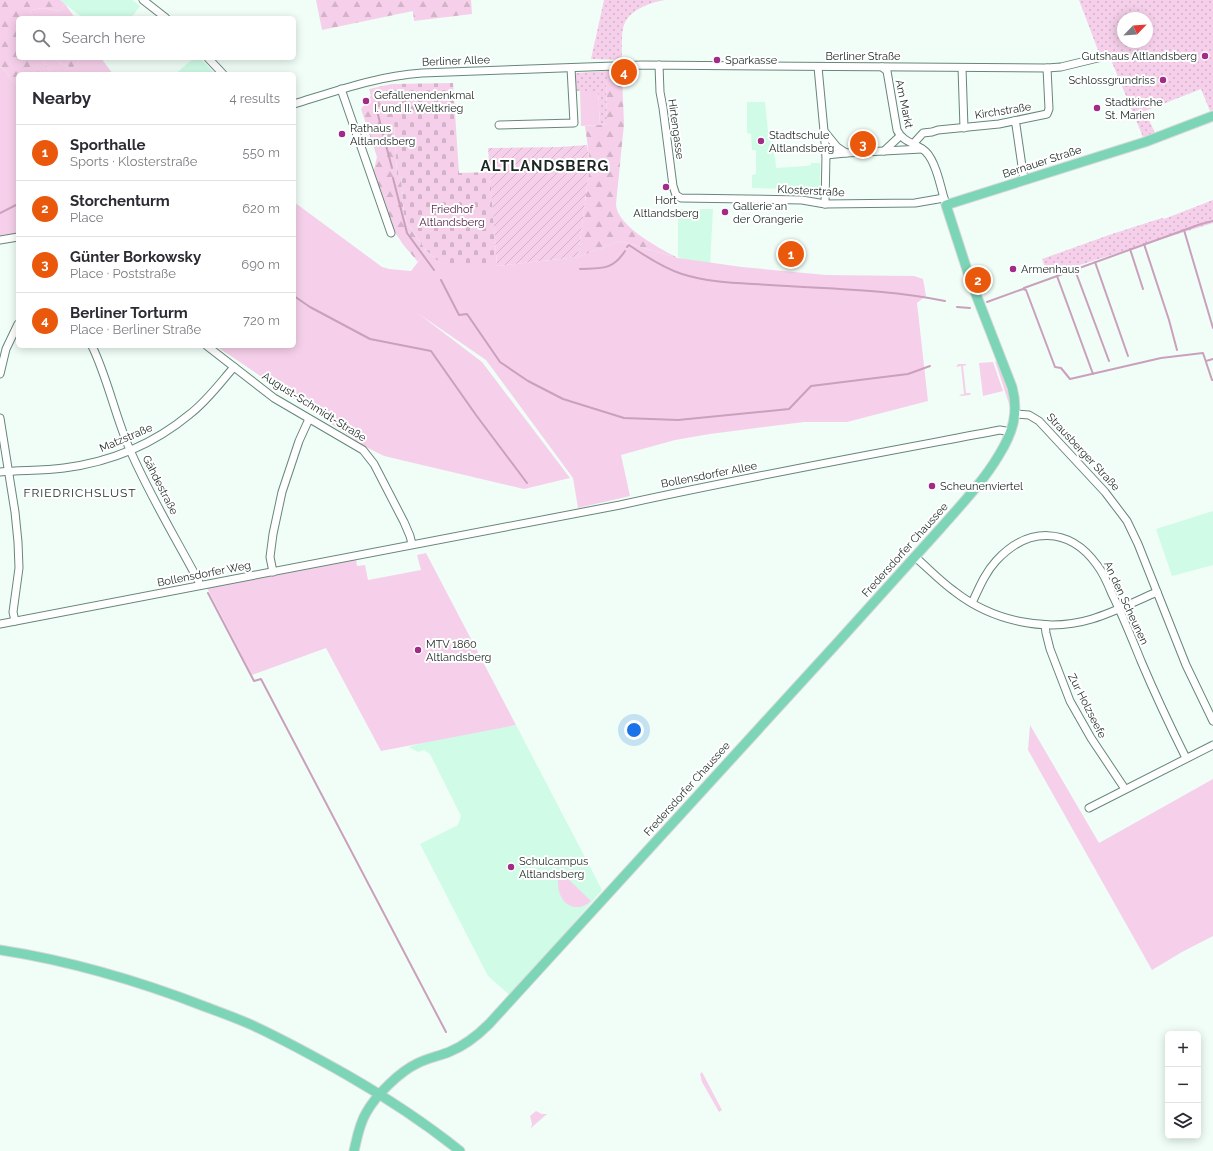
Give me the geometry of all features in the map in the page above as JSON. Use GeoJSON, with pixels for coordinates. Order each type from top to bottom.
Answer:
{"type":"FeatureCollection","features":[{"type":"Feature","properties":{"kind":"main road","name":"Bernauer Straße"},"geometry":{"type":"LineString","coordinates":[[945,201],[1024,180],[1145,142],[1213,116]]}},
{"type":"Feature","properties":{"kind":"main road"},"geometry":{"type":"LineString","coordinates":[[945,201],[970,279],[1012,387],[1016,404],[1016,414]]}},
{"type":"Feature","properties":{"kind":"main road","name":"Fredersdorfer Chaussee"},"geometry":{"type":"LineString","coordinates":[[354,1151],[358,1130],[365,1114],[380,1094],[406,1070],[418,1062],[462,1046],[489,1024],[915,557],[990,471],[1011,432],[1016,414]]}},
{"type":"Feature","properties":{"kind":"main road"},"geometry":{"type":"LineString","coordinates":[[0,950],[39,956],[84,967],[163,990],[253,1025],[319,1059],[380,1094],[415,1117],[460,1151]]}},
{"type":"Feature","properties":{"kind":"street"},"geometry":{"type":"LineString","coordinates":[[143,0],[163,16]]}},
{"type":"Feature","properties":{"kind":"street","name":"Berliner Straße"},"geometry":{"type":"LineString","coordinates":[[622,66],[1047,68],[1102,57]]}},
{"type":"Feature","properties":{"kind":"street"},"geometry":{"type":"LineString","coordinates":[[210,60],[221,72]]}},
{"type":"Feature","properties":{"kind":"street","name":"Hirtengasse"},"geometry":{"type":"LineString","coordinates":[[659,65],[660,92],[673,186],[676,195]]}},
{"type":"Feature","properties":{"kind":"street","name":"Berliner Allee"},"geometry":{"type":"LineString","coordinates":[[296,103],[373,80],[408,74],[622,66]]}},
{"type":"Feature","properties":{"kind":"street"},"geometry":{"type":"LineString","coordinates":[[818,67],[826,155],[825,204]]}},
{"type":"Feature","properties":{"kind":"street","name":"Am Markt"},"geometry":{"type":"LineString","coordinates":[[882,67],[887,71],[897,130],[900,136],[913,144],[923,133],[964,128]]}},
{"type":"Feature","properties":{"kind":"street"},"geometry":{"type":"LineString","coordinates":[[499,125],[574,123],[571,68]]}},
{"type":"Feature","properties":{"kind":"street"},"geometry":{"type":"LineString","coordinates":[[962,68],[964,128]]}},
{"type":"Feature","properties":{"kind":"street","name":"Kirchstraße"},"geometry":{"type":"LineString","coordinates":[[964,128],[999,124],[1047,114],[1049,109],[1047,68]]}},
{"type":"Feature","properties":{"kind":"street"},"geometry":{"type":"LineString","coordinates":[[341,89],[391,233]]}},
{"type":"Feature","properties":{"kind":"street"},"geometry":{"type":"LineString","coordinates":[[1014,121],[1016,125],[1024,180]]}},
{"type":"Feature","properties":{"kind":"street"},"geometry":{"type":"LineString","coordinates":[[824,131],[837,147],[846,153]]}},
{"type":"Feature","properties":{"kind":"street"},"geometry":{"type":"LineString","coordinates":[[884,151],[900,136]]}},
{"type":"Feature","properties":{"kind":"street"},"geometry":{"type":"LineString","coordinates":[[913,144],[928,154],[945,201]]}},
{"type":"Feature","properties":{"kind":"street"},"geometry":{"type":"LineString","coordinates":[[826,155],[922,149]]}},
{"type":"Feature","properties":{"kind":"street","name":"Klosterstraße"},"geometry":{"type":"LineString","coordinates":[[676,195],[681,198],[806,200],[825,204],[915,203],[945,201]]}},
{"type":"Feature","properties":{"kind":"street"},"geometry":{"type":"LineString","coordinates":[[0,240],[16,237]]}},
{"type":"Feature","properties":{"kind":"street"},"geometry":{"type":"LineString","coordinates":[[0,374],[3,350],[16,327]]}},
{"type":"Feature","properties":{"kind":"street","name":"Gähdestraße"},"geometry":{"type":"LineString","coordinates":[[93,348],[107,380],[119,422],[130,450],[151,494],[200,585]]}},
{"type":"Feature","properties":{"kind":"street","name":"August-Schmidt-Straße"},"geometry":{"type":"LineString","coordinates":[[209,348],[269,394],[357,446],[369,457],[404,522],[412,544]]}},
{"type":"Feature","properties":{"kind":"street","name":"Matzstraße"},"geometry":{"type":"LineString","coordinates":[[0,472],[49,470],[80,466],[106,460],[130,450],[164,434],[191,414],[234,368]]}},
{"type":"Feature","properties":{"kind":"street","name":"Strausberger Straße"},"geometry":{"type":"LineString","coordinates":[[1016,414],[1029,415],[1039,421],[1106,492],[1120,511],[1133,532],[1189,672],[1213,721]]}},
{"type":"Feature","properties":{"kind":"street"},"geometry":{"type":"LineString","coordinates":[[0,418],[15,512],[18,542],[19,568],[13,612],[15,621]]}},
{"type":"Feature","properties":{"kind":"street"},"geometry":{"type":"LineString","coordinates":[[273,572],[270,557],[273,534],[282,492],[299,441],[309,419]]}},
{"type":"Feature","properties":{"kind":"street","name":"Bollensdorfer Allee"},"geometry":{"type":"LineString","coordinates":[[412,544],[620,505],[691,489],[1000,430],[1011,432]]}},
{"type":"Feature","properties":{"kind":"street","name":"An den Scheunen"},"geometry":{"type":"LineString","coordinates":[[972,603],[988,571],[1004,553],[1021,542],[1032,537],[1049,535],[1060,537],[1076,544],[1092,558],[1102,572],[1119,608],[1159,703],[1186,758]]}},
{"type":"Feature","properties":{"kind":"street","name":"Bollensdorfer Weg"},"geometry":{"type":"LineString","coordinates":[[0,624],[412,544]]}},
{"type":"Feature","properties":{"kind":"street"},"geometry":{"type":"LineString","coordinates":[[915,557],[953,591],[972,603],[990,612],[1013,620],[1045,625],[1087,620],[1157,592]]}},
{"type":"Feature","properties":{"kind":"street","name":"Zur Holzseefe"},"geometry":{"type":"LineString","coordinates":[[1045,625],[1053,656],[1070,701],[1090,738],[1125,789]]}},
{"type":"Feature","properties":{"kind":"street"},"geometry":{"type":"LineString","coordinates":[[1089,808],[1213,745]]}},
{"type":"Feature","properties":{"kind":"shaded area"},"geometry":{"type":"Polygon","coordinates":[[[60,0],[132,0],[140,6],[132,16],[80,16],[60,0]]]}},
{"type":"Feature","properties":{"kind":"shaded area"},"geometry":{"type":"Polygon","coordinates":[[[192,60],[202,60],[213,72],[177,72],[192,60]]]}},
{"type":"Feature","properties":{"kind":"shaded area","name":"Stadtschule Altlandsberg"},"geometry":{"type":"Polygon","coordinates":[[[747,102],[765,102],[768,131],[776,168],[806,166],[811,165],[811,163],[820,163],[820,190],[752,188],[752,175],[756,174],[756,150],[752,150],[751,134],[747,133],[747,102]]]}},
{"type":"Feature","properties":{"kind":"shaded area"},"geometry":{"type":"Polygon","coordinates":[[[678,209],[713,209],[710,265],[697,264],[678,257],[678,209]]]}},
{"type":"Feature","properties":{"kind":"shaded area"},"geometry":{"type":"Polygon","coordinates":[[[1213,511],[1213,565],[1172,576],[1156,529],[1213,511]]]}},
{"type":"Feature","properties":{"kind":"shaded area","name":"Schulcampus Altlandsberg"},"geometry":{"type":"Polygon","coordinates":[[[516,725],[602,890],[511,996],[488,976],[420,844],[458,825],[461,816],[430,754],[424,750],[418,752],[409,747],[432,740],[516,725]]]}},
{"type":"Feature","properties":{"kind":"green space"},"geometry":{"type":"Polygon","coordinates":[[[0,0],[60,0],[65,4],[59,11],[42,8],[32,10],[30,14],[33,16],[16,16],[16,60],[42,60],[51,72],[16,72],[16,84],[5,70],[0,67],[0,0]]]}},
{"type":"Feature","properties":{"kind":"green space"},"geometry":{"type":"Polygon","coordinates":[[[316,0],[471,0],[472,14],[414,21],[413,11],[322,30],[316,0]]]}},
{"type":"Feature","properties":{"kind":"green space"},"geometry":{"type":"Polygon","coordinates":[[[604,0],[665,0],[647,5],[635,11],[627,20],[622,32],[622,60],[591,59],[604,0]]]}},
{"type":"Feature","properties":{"kind":"green space"},"geometry":{"type":"Polygon","coordinates":[[[1079,0],[1213,0],[1213,110],[1210,111],[1201,89],[1145,111],[1155,133],[1143,137],[1111,60],[1099,53],[1079,0]]]}},
{"type":"Feature","properties":{"kind":"green space"},"geometry":{"type":"Polygon","coordinates":[[[65,4],[74,16],[33,16],[30,14],[32,10],[42,8],[59,11],[65,4]]]}},
{"type":"Feature","properties":{"kind":"green space"},"geometry":{"type":"Polygon","coordinates":[[[57,60],[60,63],[72,68],[78,63],[79,60],[102,60],[112,72],[51,72],[42,61],[57,60]]]}},
{"type":"Feature","properties":{"kind":"green space"},"geometry":{"type":"Polygon","coordinates":[[[57,60],[79,60],[78,63],[72,68],[60,63],[57,60]]]}},
{"type":"Feature","properties":{"kind":"green space"},"geometry":{"type":"Polygon","coordinates":[[[0,67],[5,70],[16,84],[16,234],[0,238],[0,67]]]}},
{"type":"Feature","properties":{"kind":"green space"},"geometry":{"type":"Polygon","coordinates":[[[622,70],[622,76],[606,79],[607,123],[600,125],[598,91],[575,91],[576,73],[622,70]]]}},
{"type":"Feature","properties":{"kind":"green space"},"geometry":{"type":"Polygon","coordinates":[[[622,76],[624,124],[616,204],[618,212],[623,220],[641,236],[678,258],[620,241],[578,257],[590,163],[585,126],[607,123],[606,79],[622,76]]]}},
{"type":"Feature","properties":{"kind":"green space","name":"Friedhof Altlandsberg"},"geometry":{"type":"Polygon","coordinates":[[[453,83],[459,173],[490,172],[497,266],[464,266],[439,262],[426,250],[408,225],[404,216],[401,175],[397,175],[392,84],[453,83]]]}},
{"type":"Feature","properties":{"kind":"green space"},"geometry":{"type":"Polygon","coordinates":[[[392,84],[397,174],[401,175],[404,216],[408,225],[426,250],[418,262],[393,230],[373,174],[377,157],[361,109],[371,96],[369,89],[392,84]]]}},
{"type":"Feature","properties":{"kind":"green space"},"geometry":{"type":"Polygon","coordinates":[[[598,90],[600,125],[581,126],[580,91],[598,90]]]}},
{"type":"Feature","properties":{"kind":"green space"},"geometry":{"type":"Polygon","coordinates":[[[587,145],[590,163],[578,257],[497,266],[488,148],[587,145]]]}},
{"type":"Feature","properties":{"kind":"green space"},"geometry":{"type":"Polygon","coordinates":[[[1213,200],[1213,223],[1048,275],[1042,259],[1109,235],[1162,218],[1164,219],[1213,200]]]}},
{"type":"Feature","properties":{"kind":"green space"},"geometry":{"type":"Polygon","coordinates":[[[296,203],[382,267],[389,269],[411,271],[426,250],[439,262],[497,266],[578,257],[620,241],[678,258],[742,267],[826,275],[914,276],[923,279],[926,296],[917,303],[928,401],[847,422],[804,422],[710,434],[675,440],[621,455],[630,496],[578,508],[573,478],[486,360],[419,314],[482,362],[570,478],[524,489],[384,456],[364,446],[219,348],[296,348],[296,203]]]}},
{"type":"Feature","properties":{"kind":"green space"},"geometry":{"type":"Polygon","coordinates":[[[995,361],[999,364],[1005,376],[1011,410],[995,361]]]}},
{"type":"Feature","properties":{"kind":"green space"},"geometry":{"type":"Polygon","coordinates":[[[993,362],[1003,391],[983,396],[979,363],[993,362]]]}},
{"type":"Feature","properties":{"kind":"green space"},"geometry":{"type":"Polygon","coordinates":[[[958,364],[967,365],[963,366],[966,393],[971,393],[970,395],[959,395],[964,394],[961,366],[956,367],[958,364]]]}},
{"type":"Feature","properties":{"kind":"green space"},"geometry":{"type":"Polygon","coordinates":[[[426,553],[516,725],[381,751],[326,648],[252,675],[207,588],[356,559],[357,566],[365,565],[368,580],[421,570],[417,555],[426,553]]]}},
{"type":"Feature","properties":{"kind":"green space"},"geometry":{"type":"Polygon","coordinates":[[[1030,725],[1099,843],[1213,779],[1213,936],[1152,970],[1028,750],[1030,725]]]}},
{"type":"Feature","properties":{"kind":"green space"},"geometry":{"type":"Polygon","coordinates":[[[567,878],[591,901],[584,906],[579,907],[571,906],[565,902],[559,891],[558,879],[567,878]]]}},
{"type":"Feature","properties":{"kind":"green space"},"geometry":{"type":"Polygon","coordinates":[[[702,1072],[722,1110],[719,1112],[702,1082],[700,1074],[702,1072]]]}},
{"type":"Feature","properties":{"kind":"green space"},"geometry":{"type":"Polygon","coordinates":[[[536,1111],[542,1114],[547,1114],[531,1128],[532,1124],[530,1116],[536,1111]]]}},
{"type":"Feature","properties":{"kind":"waterway"},"geometry":{"type":"LineString","coordinates":[[377,111],[392,168]]}},
{"type":"Feature","properties":{"kind":"waterway"},"geometry":{"type":"LineString","coordinates":[[393,178],[407,233],[434,270]]}},
{"type":"Feature","properties":{"kind":"waterway"},"geometry":{"type":"LineString","coordinates":[[0,213],[16,205]]}},
{"type":"Feature","properties":{"kind":"waterway"},"geometry":{"type":"LineString","coordinates":[[1024,288],[1213,221]]}},
{"type":"Feature","properties":{"kind":"waterway"},"geometry":{"type":"LineString","coordinates":[[1184,230],[1213,328]]}},
{"type":"Feature","properties":{"kind":"waterway"},"geometry":{"type":"LineString","coordinates":[[1144,244],[1169,320],[1177,350]]}},
{"type":"Feature","properties":{"kind":"waterway"},"geometry":{"type":"LineString","coordinates":[[627,247],[629,245],[654,261],[682,274],[714,281],[879,292],[945,301]]}},
{"type":"Feature","properties":{"kind":"waterway"},"geometry":{"type":"LineString","coordinates":[[1130,249],[1143,289]]}},
{"type":"Feature","properties":{"kind":"waterway"},"geometry":{"type":"LineString","coordinates":[[580,269],[606,267],[615,262],[625,251]]}},
{"type":"Feature","properties":{"kind":"waterway"},"geometry":{"type":"LineString","coordinates":[[1095,262],[1128,356]]}},
{"type":"Feature","properties":{"kind":"waterway"},"geometry":{"type":"LineString","coordinates":[[1075,270],[1109,361]]}},
{"type":"Feature","properties":{"kind":"waterway"},"geometry":{"type":"LineString","coordinates":[[1057,276],[1093,374]]}},
{"type":"Feature","properties":{"kind":"waterway"},"geometry":{"type":"LineString","coordinates":[[441,280],[459,315],[467,314],[500,362],[528,381],[563,399],[624,418],[678,420],[789,409],[811,386],[908,374],[930,366]]}},
{"type":"Feature","properties":{"kind":"waterway"},"geometry":{"type":"LineString","coordinates":[[987,302],[1023,289],[1026,290],[1055,367],[1061,368],[1070,379],[1161,358],[1203,353],[1213,380]]}},
{"type":"Feature","properties":{"kind":"waterway"},"geometry":{"type":"LineString","coordinates":[[296,297],[310,307],[370,339],[431,351],[476,415],[527,483]]}},
{"type":"Feature","properties":{"kind":"waterway"},"geometry":{"type":"LineString","coordinates":[[957,307],[970,308]]}},
{"type":"Feature","properties":{"kind":"waterway"},"geometry":{"type":"LineString","coordinates":[[1206,361],[1213,359]]}},
{"type":"Feature","properties":{"kind":"waterway"},"geometry":{"type":"LineString","coordinates":[[208,593],[254,681],[261,679],[446,1032]]}},
{"type":"Feature","properties":{"kind":"place","name":"Gutshaus Altlandsberg"},"geometry":{"type":"Point","coordinates":[1205,56]}},
{"type":"Feature","properties":{"kind":"place","name":"Sparkasse"},"geometry":{"type":"Point","coordinates":[717,60]}},
{"type":"Feature","properties":{"kind":"place","name":"Berliner Torturm"},"geometry":{"type":"Point","coordinates":[624,72]}},
{"type":"Feature","properties":{"kind":"place","name":"Schlossgrundriss"},"geometry":{"type":"Point","coordinates":[1163,80]}},
{"type":"Feature","properties":{"kind":"place","name":"Gefallenendenkmal I. und II. Weltkrieg"},"geometry":{"type":"Point","coordinates":[366,101]}},
{"type":"Feature","properties":{"kind":"place","name":"Stadtkirche St. Marien"},"geometry":{"type":"Point","coordinates":[1097,108]}},
{"type":"Feature","properties":{"kind":"place","name":"Rathaus Altlandsberg"},"geometry":{"type":"Point","coordinates":[342,134]}},
{"type":"Feature","properties":{"kind":"place","name":"Stadtschule Altlandsberg"},"geometry":{"type":"Point","coordinates":[761,141]}},
{"type":"Feature","properties":{"kind":"place","name":"Günter Borkowsky"},"geometry":{"type":"Point","coordinates":[863,144]}},
{"type":"Feature","properties":{"kind":"place","name":"Hort Altlandsberg"},"geometry":{"type":"Point","coordinates":[666,187]}},
{"type":"Feature","properties":{"kind":"place","name":"Gallerie an der Orangerie"},"geometry":{"type":"Point","coordinates":[725,212]}},
{"type":"Feature","properties":{"kind":"place","name":"Sporthalle"},"geometry":{"type":"Point","coordinates":[791,254]}},
{"type":"Feature","properties":{"kind":"place","name":"Armenhaus"},"geometry":{"type":"Point","coordinates":[1013,269]}},
{"type":"Feature","properties":{"kind":"place","name":"Storchenturm"},"geometry":{"type":"Point","coordinates":[978,280]}},
{"type":"Feature","properties":{"kind":"place","name":"Scheunenviertel"},"geometry":{"type":"Point","coordinates":[932,486]}},
{"type":"Feature","properties":{"kind":"place","name":"MTV 1860 Altlandsberg"},"geometry":{"type":"Point","coordinates":[418,650]}},
{"type":"Feature","properties":{"kind":"place","name":"Schulcampus Altlandsberg"},"geometry":{"type":"Point","coordinates":[511,867]}},
{"type":"Feature","properties":{"kind":"district","name":"ALTLANDSBERG"},"geometry":{"type":"Point","coordinates":[545,166]}},
{"type":"Feature","properties":{"kind":"district","name":"FRIEDRICHSLUST"},"geometry":{"type":"Point","coordinates":[80,493]}}]}
